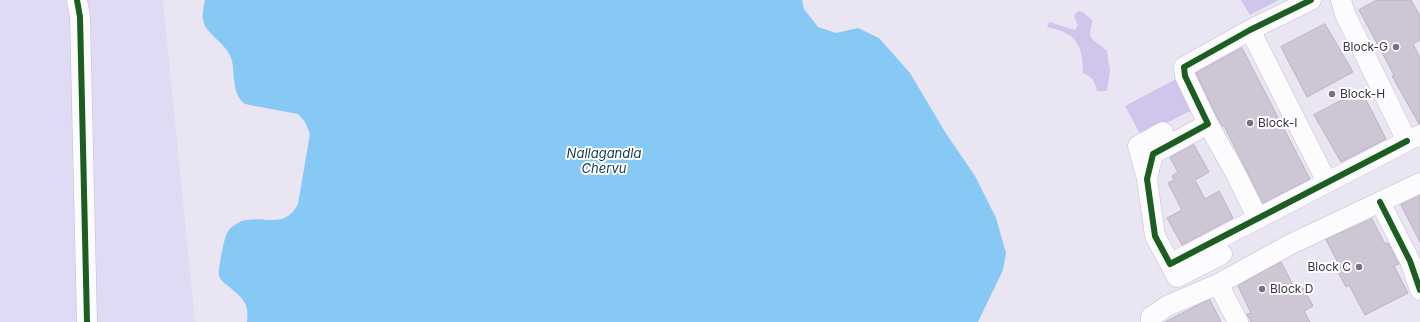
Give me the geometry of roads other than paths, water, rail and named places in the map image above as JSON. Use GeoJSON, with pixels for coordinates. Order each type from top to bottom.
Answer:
{"type":"FeatureCollection","features":[{"type":"Feature","properties":{"kind":"street"},"geometry":{"type":"LineString","coordinates":[[77,0],[80,17],[87,322]]}},
{"type":"Feature","properties":{"kind":"street"},"geometry":{"type":"LineString","coordinates":[[1258,219],[1237,176],[1208,124],[1185,76],[1184,67],[1250,30],[1311,0]]}},
{"type":"Feature","properties":{"kind":"street"},"geometry":{"type":"LineString","coordinates":[[1170,264],[1414,138],[1344,14],[1341,0]]}},
{"type":"Feature","properties":{"kind":"street"},"geometry":{"type":"LineString","coordinates":[[1250,30],[1327,182]]}},
{"type":"Feature","properties":{"kind":"street"},"geometry":{"type":"LineString","coordinates":[[1146,179],[1153,154],[1208,124]]}},
{"type":"Feature","properties":{"kind":"street"},"geometry":{"type":"LineString","coordinates":[[1163,132],[1138,146],[1146,179],[1155,236],[1177,277],[1222,254]]}},
{"type":"Feature","properties":{"kind":"street"},"geometry":{"type":"LineString","coordinates":[[1150,322],[1151,317],[1167,306],[1218,284],[1291,244],[1420,183]]}},
{"type":"Feature","properties":{"kind":"street"},"geometry":{"type":"LineString","coordinates":[[1380,202],[1410,261],[1420,290]]}},
{"type":"Feature","properties":{"kind":"street"},"geometry":{"type":"LineString","coordinates":[[1218,284],[1238,322]]}},
{"type":"Feature","properties":{"kind":"water","name":"Nallagandla Chervu"},"geometry":{"type":"Polygon","coordinates":[[[205,0],[802,0],[804,9],[818,27],[836,33],[858,28],[879,38],[910,73],[945,132],[975,176],[996,218],[1006,253],[1003,270],[978,322],[247,322],[248,315],[246,305],[236,293],[222,281],[219,275],[220,261],[227,233],[235,225],[247,220],[281,219],[293,212],[298,204],[310,134],[305,122],[298,114],[245,104],[241,100],[236,90],[230,55],[204,24],[203,14],[205,0]]]}},
{"type":"Feature","properties":{"kind":"place","name":"Block-G"},"geometry":{"type":"Point","coordinates":[1396,47]}},
{"type":"Feature","properties":{"kind":"place","name":"Block-H"},"geometry":{"type":"Point","coordinates":[1332,94]}},
{"type":"Feature","properties":{"kind":"place","name":"Block-I"},"geometry":{"type":"Point","coordinates":[1250,123]}},
{"type":"Feature","properties":{"kind":"place","name":"Block C"},"geometry":{"type":"Point","coordinates":[1359,267]}},
{"type":"Feature","properties":{"kind":"place","name":"Block D"},"geometry":{"type":"Point","coordinates":[1262,289]}}]}
